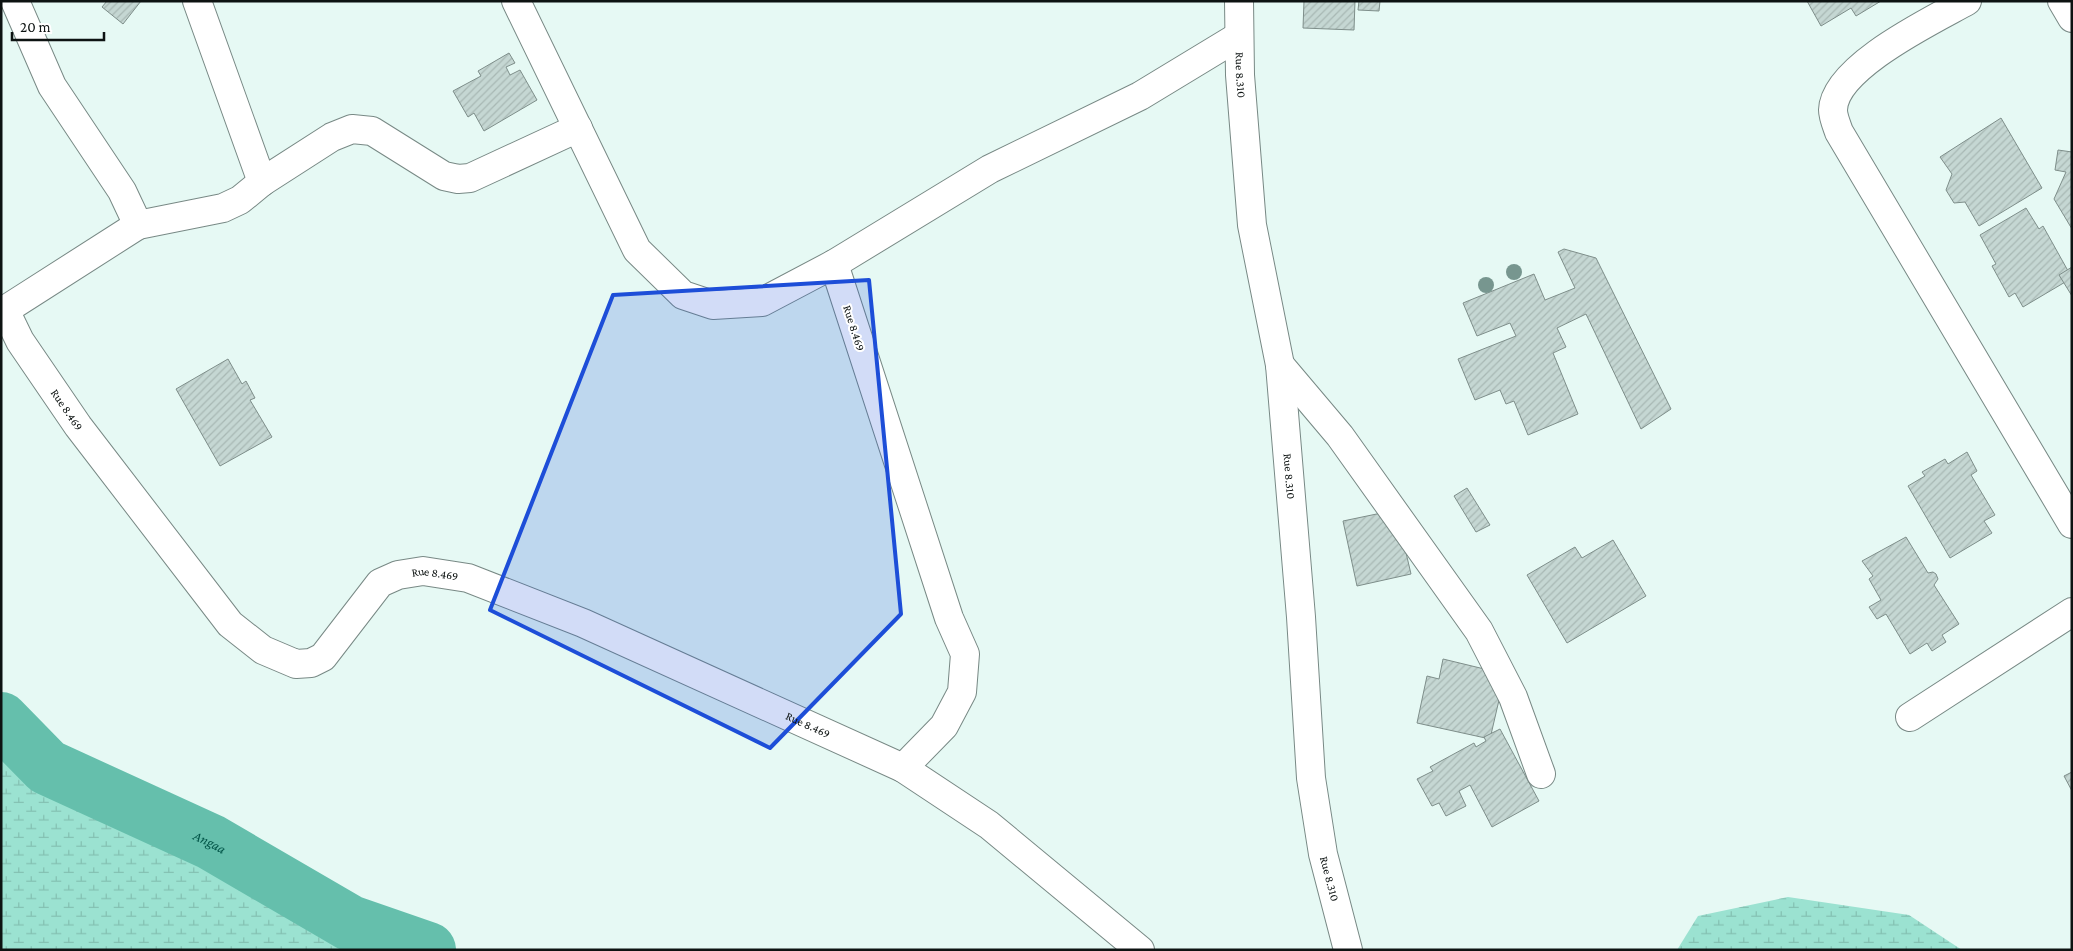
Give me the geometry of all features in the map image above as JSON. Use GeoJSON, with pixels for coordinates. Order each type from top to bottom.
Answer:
{"type":"FeatureCollection","features":[{"type":"Feature","properties":{"kind":"street"},"geometry":{"type":"LineString","coordinates":[[14,1],[52,86],[122,191],[138,224],[222,208],[240,200],[262,182],[332,137],[352,129],[372,131],[444,176],[458,179],[470,178],[578,128]]}},
{"type":"Feature","properties":{"kind":"street"},"geometry":{"type":"LineString","coordinates":[[197,1],[262,182]]}},
{"type":"Feature","properties":{"kind":"street"},"geometry":{"type":"LineString","coordinates":[[516,1],[637,250],[683,295],[712,305],[762,302],[834,264],[990,169],[1140,96],[1240,36]]}},
{"type":"Feature","properties":{"kind":"street","name":"Rue 8.310"},"geometry":{"type":"LineString","coordinates":[[1239,1],[1240,75],[1252,225],[1280,365],[1301,617],[1311,778],[1323,854],[1348,950]]}},
{"type":"Feature","properties":{"kind":"street"},"geometry":{"type":"LineString","coordinates":[[1967,1],[1895,41],[1847,78],[1837,94],[1833,111],[1839,132],[2072,524]]}},
{"type":"Feature","properties":{"kind":"street"},"geometry":{"type":"LineString","coordinates":[[2062,1],[2072,18]]}},
{"type":"Feature","properties":{"kind":"street","name":"Rue 8.469"},"geometry":{"type":"LineString","coordinates":[[138,224],[3,311],[20,341],[78,426],[230,624],[264,650],[296,664],[311,663],[323,657],[380,583],[398,575],[423,571],[468,578],[583,623],[903,768],[944,726],[962,692],[965,654],[949,618],[834,264]]}},
{"type":"Feature","properties":{"kind":"street"},"geometry":{"type":"LineString","coordinates":[[1280,365],[1340,436],[1479,631],[1513,697],[1541,774]]}},
{"type":"Feature","properties":{"kind":"street"},"geometry":{"type":"LineString","coordinates":[[1910,717],[2072,612]]}},
{"type":"Feature","properties":{"kind":"street"},"geometry":{"type":"LineString","coordinates":[[903,768],[989,825],[1140,950]]}},
{"type":"Feature","properties":{"kind":"highlighted area"},"geometry":{"type":"Polygon","coordinates":[[[869,280],[901,614],[770,748],[490,610],[613,295],[869,280]]]}},
{"type":"Feature","properties":{"kind":"green space"},"geometry":{"type":"Polygon","coordinates":[[[1,720],[47,767],[211,842],[350,923],[428,950],[1,950],[1,720]]]}},
{"type":"Feature","properties":{"kind":"green space"},"geometry":{"type":"Polygon","coordinates":[[[1788,897],[1909,915],[1962,950],[1677,950],[1698,916],[1788,897]]]}},
{"type":"Feature","properties":{"kind":"building"},"geometry":{"type":"Polygon","coordinates":[[[107,1],[141,1],[123,24],[102,7],[107,1]]]}},
{"type":"Feature","properties":{"kind":"building"},"geometry":{"type":"Polygon","coordinates":[[[1304,1],[1355,1],[1354,30],[1303,28],[1304,1]]]}},
{"type":"Feature","properties":{"kind":"building"},"geometry":{"type":"Polygon","coordinates":[[[1359,1],[1380,1],[1379,11],[1358,10],[1359,1]]]}},
{"type":"Feature","properties":{"kind":"building"},"geometry":{"type":"Polygon","coordinates":[[[1807,1],[1881,1],[1856,16],[1851,8],[1821,26],[1807,1]]]}},
{"type":"Feature","properties":{"kind":"building"},"geometry":{"type":"Polygon","coordinates":[[[509,53],[515,63],[506,67],[510,75],[520,70],[537,100],[484,131],[474,113],[468,117],[453,91],[481,76],[478,71],[509,53]]]}},
{"type":"Feature","properties":{"kind":"building"},"geometry":{"type":"Polygon","coordinates":[[[2001,118],[2042,188],[1979,226],[1965,202],[1954,203],[1946,190],[1952,174],[1940,157],[2001,118]]]}},
{"type":"Feature","properties":{"kind":"building"},"geometry":{"type":"Polygon","coordinates":[[[2058,150],[2072,152],[2072,229],[2054,199],[2066,172],[2055,170],[2058,150]]]}},
{"type":"Feature","properties":{"kind":"building"},"geometry":{"type":"Polygon","coordinates":[[[2026,208],[2039,229],[2043,226],[2072,278],[2023,307],[2015,293],[2009,297],[1992,266],[1996,264],[1980,235],[2026,208]]]}},
{"type":"Feature","properties":{"kind":"building"},"geometry":{"type":"Polygon","coordinates":[[[1564,249],[1596,258],[1671,409],[1641,429],[1586,314],[1557,328],[1566,347],[1553,353],[1578,414],[1528,435],[1514,401],[1506,404],[1500,390],[1475,400],[1458,359],[1516,336],[1510,323],[1477,336],[1463,303],[1534,274],[1545,300],[1575,288],[1558,252],[1564,249]]]}},
{"type":"Feature","properties":{"kind":"building"},"geometry":{"type":"Polygon","coordinates":[[[2072,267],[2072,296],[2059,275],[2072,267]]]}},
{"type":"Feature","properties":{"kind":"building"},"geometry":{"type":"Polygon","coordinates":[[[228,359],[242,384],[246,381],[255,398],[250,400],[272,437],[220,466],[176,389],[228,359]]]}},
{"type":"Feature","properties":{"kind":"building"},"geometry":{"type":"Polygon","coordinates":[[[1967,452],[1977,471],[1971,475],[1995,515],[1984,521],[1992,533],[1950,558],[1908,486],[1925,476],[1922,472],[1945,459],[1948,464],[1967,452]]]}},
{"type":"Feature","properties":{"kind":"building"},"geometry":{"type":"Polygon","coordinates":[[[1467,488],[1490,525],[1476,532],[1454,496],[1467,488]]]}},
{"type":"Feature","properties":{"kind":"building"},"geometry":{"type":"Polygon","coordinates":[[[1391,511],[1397,541],[1403,540],[1411,574],[1357,586],[1343,521],[1391,511]]]}},
{"type":"Feature","properties":{"kind":"building"},"geometry":{"type":"Polygon","coordinates":[[[1906,537],[1928,573],[1933,572],[1936,574],[1938,579],[1934,585],[1959,624],[1942,635],[1946,642],[1932,651],[1927,643],[1910,654],[1886,614],[1877,619],[1869,607],[1881,600],[1869,579],[1873,576],[1862,561],[1906,537]]]}},
{"type":"Feature","properties":{"kind":"building"},"geometry":{"type":"Polygon","coordinates":[[[1613,540],[1646,596],[1567,643],[1527,575],[1575,547],[1582,558],[1613,540]]]}},
{"type":"Feature","properties":{"kind":"building"},"geometry":{"type":"Polygon","coordinates":[[[1443,659],[1505,674],[1490,739],[1417,723],[1427,676],[1439,679],[1443,659]]]}},
{"type":"Feature","properties":{"kind":"building"},"geometry":{"type":"Polygon","coordinates":[[[1500,729],[1539,801],[1492,827],[1470,785],[1459,791],[1466,806],[1446,816],[1439,803],[1432,806],[1417,779],[1433,771],[1430,767],[1474,743],[1476,747],[1486,741],[1484,737],[1500,729]]]}},
{"type":"Feature","properties":{"kind":"building"},"geometry":{"type":"Polygon","coordinates":[[[2072,772],[2072,791],[2064,776],[2072,772]]]}},
{"type":"Feature","properties":{"kind":"waterway","name":"Angaa"},"geometry":{"type":"LineString","coordinates":[[1,720],[47,767],[211,842],[350,923],[428,950]]}}]}
